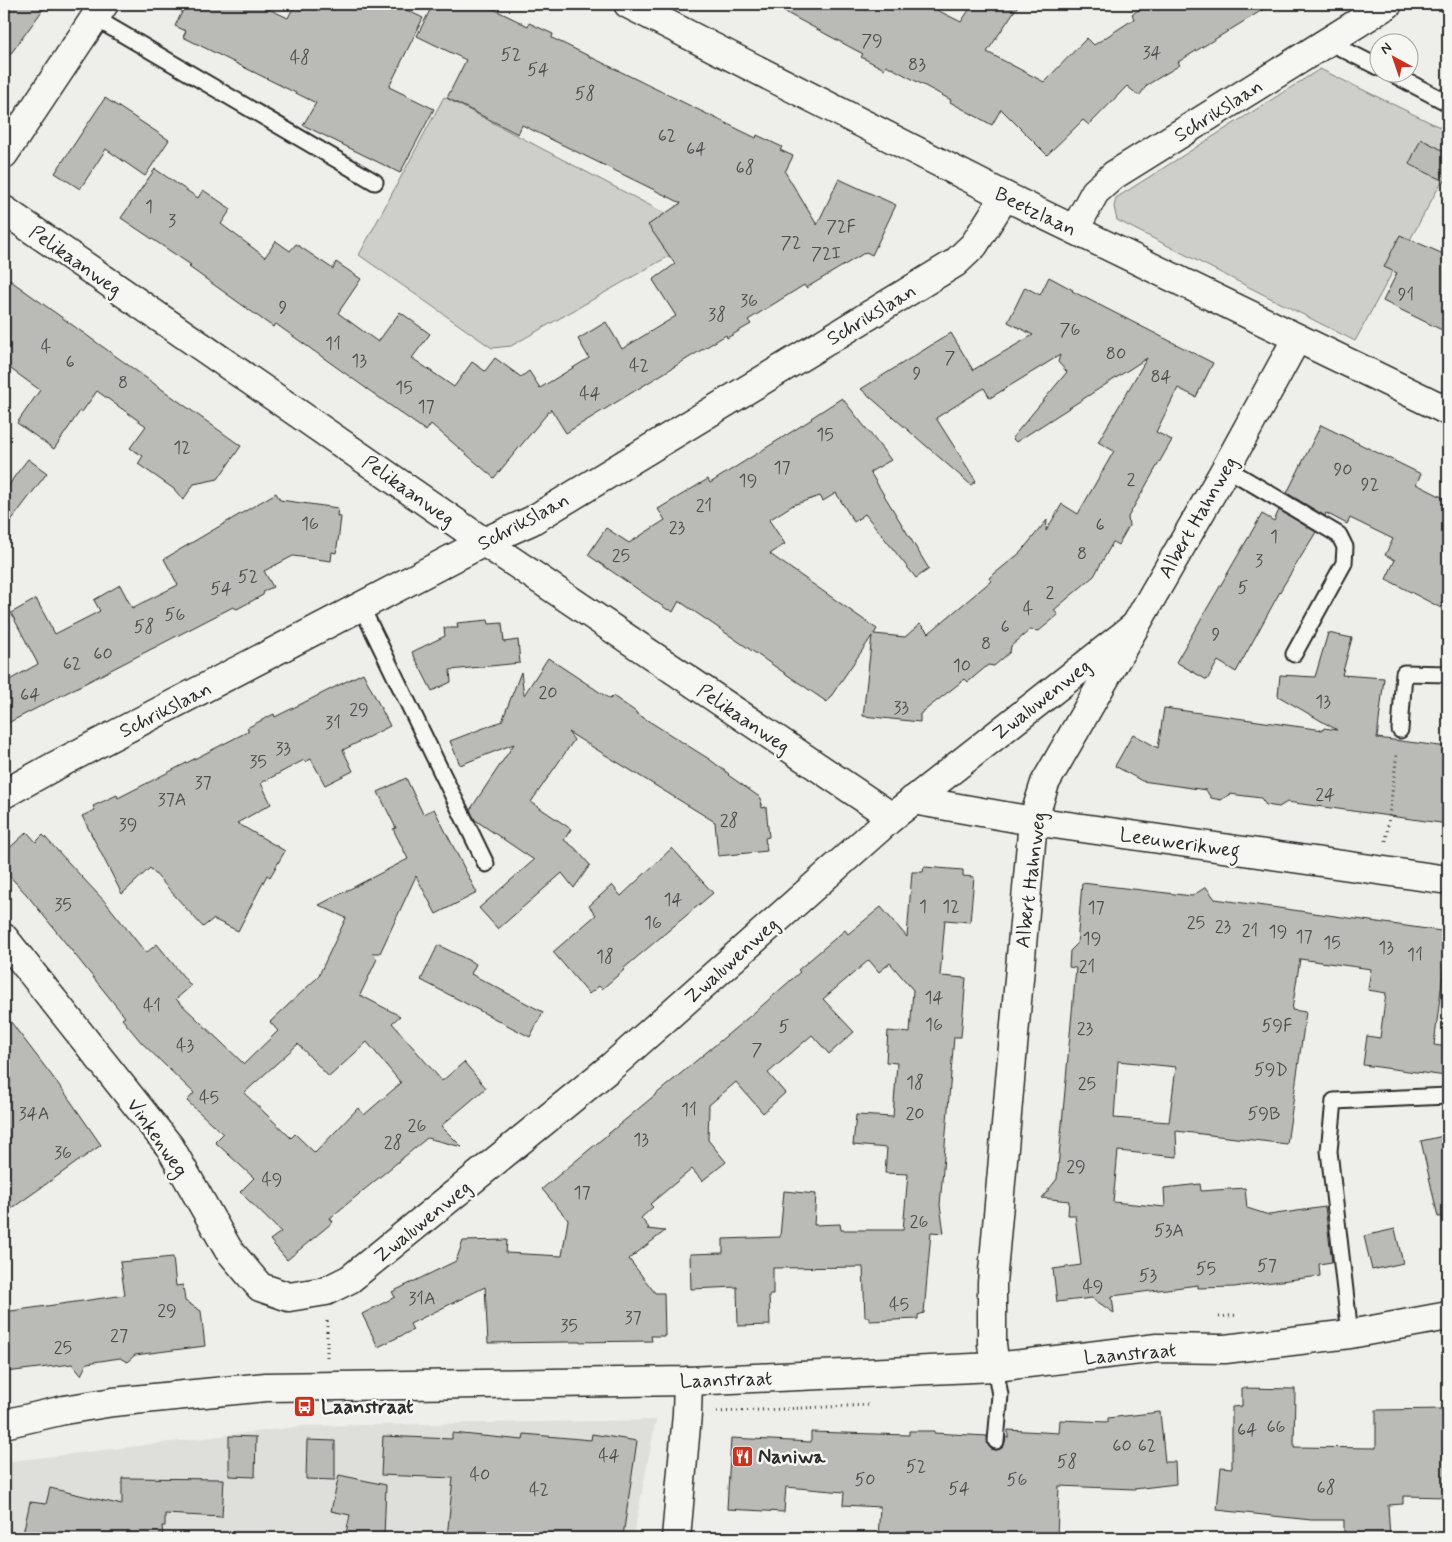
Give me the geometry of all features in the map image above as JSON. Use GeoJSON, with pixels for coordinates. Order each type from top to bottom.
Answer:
{"type":"FeatureCollection","features":[{"type":"Feature","properties":{"kind":"street","name":"Beetzlaan"},"geometry":{"type":"LineString","coordinates":[[628,4],[1005,196],[1448,411]]}},
{"type":"Feature","properties":{"kind":"street","name":"Schrikslaan"},"geometry":{"type":"LineString","coordinates":[[1075,229],[1095,192],[1114,175],[1388,4]]}},
{"type":"Feature","properties":{"kind":"street"},"geometry":{"type":"LineString","coordinates":[[4,154],[99,11]]}},
{"type":"Feature","properties":{"kind":"street","name":"Schrikslaan"},"geometry":{"type":"LineString","coordinates":[[4,794],[53,766],[484,542],[531,520],[955,263],[974,245],[1005,196]]}},
{"type":"Feature","properties":{"kind":"street","name":"Pelikaanweg"},"geometry":{"type":"LineString","coordinates":[[4,210],[484,542],[892,817]]}},
{"type":"Feature","properties":{"kind":"street","name":"Albert Hahnweg"},"geometry":{"type":"LineString","coordinates":[[995,1367],[992,1344],[992,1283],[1033,822],[1045,783],[1226,468],[1297,338]]}},
{"type":"Feature","properties":{"kind":"street","name":"Zwaluwenweg"},"geometry":{"type":"LineString","coordinates":[[326,1291],[350,1279],[611,1067],[892,817],[1135,626]]}},
{"type":"Feature","properties":{"kind":"street","name":"Leeuwerikweg"},"geometry":{"type":"LineString","coordinates":[[913,800],[1033,822],[1448,880]]}},
{"type":"Feature","properties":{"kind":"street","name":"Vinkenweg"},"geometry":{"type":"LineString","coordinates":[[4,938],[170,1147],[228,1249],[260,1287],[289,1297],[326,1291]]}},
{"type":"Feature","properties":{"kind":"street","name":"Laanstraat"},"geometry":{"type":"LineString","coordinates":[[4,1424],[64,1410],[113,1402],[266,1387],[688,1381],[995,1367],[1157,1348],[1225,1349],[1350,1334],[1448,1316]]}},
{"type":"Feature","properties":{"kind":"street"},"geometry":{"type":"LineString","coordinates":[[676,1538],[687,1414],[688,1381]]}},
{"type":"Feature","properties":{"kind":"lane"},"geometry":{"type":"LineString","coordinates":[[99,11],[374,182]]}},
{"type":"Feature","properties":{"kind":"lane"},"geometry":{"type":"LineString","coordinates":[[1327,41],[1370,63]]}},
{"type":"Feature","properties":{"kind":"lane"},"geometry":{"type":"LineString","coordinates":[[1407,82],[1448,103]]}},
{"type":"Feature","properties":{"kind":"lane"},"geometry":{"type":"LineString","coordinates":[[1226,468],[1339,535],[1346,547],[1344,563],[1294,654]]}},
{"type":"Feature","properties":{"kind":"lane"},"geometry":{"type":"LineString","coordinates":[[361,606],[486,864]]}},
{"type":"Feature","properties":{"kind":"lane"},"geometry":{"type":"LineString","coordinates":[[1400,730],[1404,673],[1448,674]]}},
{"type":"Feature","properties":{"kind":"lane"},"geometry":{"type":"LineString","coordinates":[[1350,1334],[1329,1151],[1334,1101],[1448,1096]]}},
{"type":"Feature","properties":{"kind":"lane"},"geometry":{"type":"LineString","coordinates":[[995,1367],[1000,1395],[996,1441]]}},
{"type":"Feature","properties":{"kind":"path"},"geometry":{"type":"LineString","coordinates":[[1382,871],[1400,730]]}},
{"type":"Feature","properties":{"kind":"path"},"geometry":{"type":"LineString","coordinates":[[326,1291],[327,1364]]}},
{"type":"Feature","properties":{"kind":"shaded area"},"geometry":{"type":"Polygon","coordinates":[[[1320,69],[1448,131],[1448,170],[1355,341],[1117,220],[1114,207],[1116,198],[1320,69]]]}},
{"type":"Feature","properties":{"kind":"shaded area"},"geometry":{"type":"Polygon","coordinates":[[[444,97],[706,235],[511,346],[492,348],[359,255],[444,97]]]}},
{"type":"Feature","properties":{"kind":"shaded area"},"geometry":{"type":"Polygon","coordinates":[[[656,1420],[633,1538],[4,1538],[4,1462],[304,1426],[656,1420]]]}},
{"type":"Feature","properties":{"kind":"building"},"geometry":{"type":"Polygon","coordinates":[[[4,4],[47,4],[4,63],[4,4]]]}},
{"type":"Feature","properties":{"kind":"building"},"geometry":{"type":"Polygon","coordinates":[[[186,4],[258,4],[288,18],[295,4],[394,4],[423,18],[389,87],[434,109],[400,173],[303,125],[316,103],[183,37],[186,31],[175,26],[186,4]]]}},
{"type":"Feature","properties":{"kind":"building"},"geometry":{"type":"Polygon","coordinates":[[[433,4],[483,4],[528,26],[529,23],[553,34],[552,38],[756,138],[757,135],[782,147],[780,150],[793,156],[785,172],[817,225],[839,179],[896,205],[872,255],[866,252],[806,288],[804,285],[748,320],[751,324],[727,338],[726,335],[566,433],[551,409],[494,478],[431,424],[426,431],[276,324],[273,327],[189,267],[191,265],[121,218],[155,169],[198,198],[203,190],[231,209],[221,224],[265,257],[276,241],[290,251],[296,244],[333,269],[336,262],[361,279],[338,313],[378,342],[400,312],[430,334],[412,358],[454,387],[472,362],[485,371],[495,358],[521,377],[529,371],[540,388],[589,358],[578,339],[606,322],[622,349],[676,316],[653,280],[675,264],[648,225],[681,203],[522,125],[518,134],[447,98],[466,60],[417,36],[433,4]]]}},
{"type":"Feature","properties":{"kind":"building"},"geometry":{"type":"Polygon","coordinates":[[[770,4],[925,4],[961,22],[973,4],[1019,4],[987,52],[1044,82],[1087,38],[1094,45],[1134,19],[1132,14],[1148,4],[1272,4],[1178,62],[1180,65],[1147,85],[1139,96],[1127,86],[1089,125],[1083,120],[1047,155],[1001,109],[992,125],[950,102],[951,100],[886,65],[884,69],[861,57],[863,54],[770,4]]]}},
{"type":"Feature","properties":{"kind":"building"},"geometry":{"type":"Polygon","coordinates":[[[105,98],[169,140],[145,176],[106,149],[80,189],[55,173],[105,98]]]}},
{"type":"Feature","properties":{"kind":"building"},"geometry":{"type":"Polygon","coordinates":[[[1421,139],[1448,153],[1448,183],[1409,164],[1421,139]]]}},
{"type":"Feature","properties":{"kind":"building"},"geometry":{"type":"Polygon","coordinates":[[[1400,235],[1448,256],[1448,333],[1383,301],[1397,273],[1384,267],[1400,235]]]}},
{"type":"Feature","properties":{"kind":"building"},"geometry":{"type":"Polygon","coordinates":[[[4,276],[241,446],[218,479],[194,484],[183,500],[174,489],[138,464],[143,456],[130,448],[146,426],[97,391],[82,412],[80,411],[54,449],[17,423],[40,390],[4,364],[4,276]]]}},
{"type":"Feature","properties":{"kind":"building"},"geometry":{"type":"Polygon","coordinates":[[[1049,277],[1072,291],[1213,363],[1196,397],[1178,388],[1156,432],[1172,440],[1128,517],[1129,526],[1118,545],[1113,542],[1094,576],[1054,610],[1058,615],[1039,631],[1030,630],[1011,646],[1010,652],[994,666],[988,665],[968,682],[965,679],[920,714],[920,722],[863,716],[872,636],[827,702],[679,601],[673,612],[668,610],[588,555],[606,528],[629,543],[665,520],[658,509],[708,479],[710,483],[842,398],[891,460],[870,472],[929,569],[916,578],[865,514],[854,522],[836,493],[823,501],[820,496],[793,505],[769,520],[785,544],[770,554],[877,629],[874,634],[905,637],[920,624],[929,633],[991,581],[989,578],[1020,553],[1047,520],[1046,531],[1062,504],[1078,514],[1114,451],[1098,442],[1147,358],[1016,442],[1012,438],[1067,372],[1058,362],[1060,355],[990,398],[984,388],[936,418],[976,481],[971,485],[861,389],[951,333],[973,370],[1033,335],[1008,322],[1025,287],[1040,295],[1049,277]]]}},
{"type":"Feature","properties":{"kind":"building"},"geometry":{"type":"Polygon","coordinates":[[[1321,425],[1421,474],[1416,484],[1448,500],[1448,594],[1441,608],[1386,579],[1395,560],[1385,555],[1393,539],[1350,518],[1347,524],[1326,513],[1325,516],[1287,493],[1321,425]]]}},
{"type":"Feature","properties":{"kind":"building"},"geometry":{"type":"Polygon","coordinates":[[[28,459],[47,473],[4,530],[4,494],[28,459]]]}},
{"type":"Feature","properties":{"kind":"building"},"geometry":{"type":"Polygon","coordinates":[[[276,493],[280,500],[338,508],[337,516],[341,517],[339,534],[336,553],[332,552],[331,561],[293,556],[264,571],[273,587],[264,591],[263,595],[237,609],[233,607],[4,725],[4,683],[38,664],[11,613],[36,599],[55,634],[100,611],[94,600],[120,585],[132,608],[178,585],[164,559],[276,493]]]}},
{"type":"Feature","properties":{"kind":"building"},"geometry":{"type":"Polygon","coordinates":[[[1279,510],[1316,532],[1282,588],[1236,672],[1218,661],[1207,680],[1176,662],[1262,514],[1274,521],[1279,510]]]}},
{"type":"Feature","properties":{"kind":"building"},"geometry":{"type":"Polygon","coordinates":[[[488,620],[489,624],[502,623],[504,642],[518,640],[520,663],[450,670],[451,682],[432,691],[412,652],[445,636],[444,628],[458,628],[457,623],[488,620]]]}},
{"type":"Feature","properties":{"kind":"building"},"geometry":{"type":"Polygon","coordinates":[[[1328,633],[1352,638],[1342,675],[1384,678],[1377,738],[1448,747],[1448,824],[1287,802],[1279,807],[1266,805],[1261,798],[1230,794],[1221,800],[1211,798],[1206,790],[1142,781],[1115,766],[1133,734],[1158,748],[1164,708],[1323,730],[1324,728],[1337,730],[1278,696],[1280,675],[1315,677],[1328,633]]]}},
{"type":"Feature","properties":{"kind":"building"},"geometry":{"type":"Polygon","coordinates":[[[548,658],[610,699],[613,696],[636,713],[709,759],[761,798],[762,808],[766,807],[769,837],[765,838],[767,851],[718,856],[715,822],[568,732],[574,740],[531,802],[571,829],[564,840],[575,848],[590,865],[574,888],[562,873],[498,929],[479,908],[534,860],[475,820],[470,810],[514,744],[460,765],[450,741],[502,721],[521,672],[524,695],[548,658]]]}},
{"type":"Feature","properties":{"kind":"building"},"geometry":{"type":"Polygon","coordinates":[[[363,673],[390,726],[343,750],[353,771],[325,785],[311,759],[305,762],[304,760],[261,783],[271,804],[237,823],[285,851],[270,877],[267,875],[238,931],[213,919],[203,927],[150,868],[122,894],[82,816],[95,810],[93,806],[117,795],[118,798],[249,731],[247,728],[262,720],[274,714],[275,717],[363,673]]]}},
{"type":"Feature","properties":{"kind":"building"},"geometry":{"type":"Polygon","coordinates":[[[406,778],[423,814],[434,809],[477,893],[436,914],[416,876],[380,953],[372,953],[377,959],[360,995],[400,1016],[392,1023],[442,1081],[464,1062],[486,1088],[441,1126],[462,1147],[427,1138],[330,1218],[333,1222],[287,1260],[270,1240],[281,1232],[240,1192],[254,1178],[215,1142],[223,1134],[187,1101],[194,1093],[141,1042],[122,1019],[125,1017],[27,895],[4,870],[4,853],[27,832],[36,842],[43,835],[107,904],[146,953],[157,944],[191,986],[176,999],[244,1064],[278,1031],[270,1022],[318,977],[346,918],[319,905],[408,859],[393,829],[396,828],[378,792],[406,778]],[[367,1042],[329,1077],[298,1044],[244,1093],[291,1138],[295,1134],[315,1153],[358,1108],[364,1115],[401,1083],[367,1042]]]}},
{"type":"Feature","properties":{"kind":"building"},"geometry":{"type":"Polygon","coordinates":[[[672,848],[713,893],[602,989],[599,986],[589,994],[553,952],[596,915],[589,906],[612,885],[621,896],[672,848]]]}},
{"type":"Feature","properties":{"kind":"building"},"geometry":{"type":"Polygon","coordinates":[[[924,867],[963,870],[963,876],[974,877],[970,922],[945,920],[940,976],[966,978],[961,1037],[954,1037],[940,1205],[944,1233],[931,1232],[924,1313],[918,1315],[918,1319],[869,1321],[869,1317],[865,1317],[863,1267],[773,1268],[773,1295],[769,1295],[770,1325],[738,1326],[737,1287],[691,1289],[690,1254],[723,1253],[723,1239],[780,1237],[784,1191],[816,1194],[814,1225],[840,1224],[841,1230],[903,1230],[908,1174],[885,1173],[887,1148],[853,1145],[856,1115],[893,1117],[897,1063],[886,1062],[888,1031],[910,1033],[913,990],[890,963],[879,972],[869,960],[823,999],[854,1032],[829,1054],[812,1035],[768,1073],[785,1093],[763,1113],[736,1082],[709,1105],[708,1140],[726,1162],[702,1181],[692,1169],[650,1204],[653,1207],[641,1218],[649,1228],[647,1229],[665,1231],[629,1259],[655,1293],[664,1293],[665,1336],[651,1336],[652,1341],[488,1343],[485,1287],[410,1324],[413,1330],[378,1347],[362,1314],[395,1297],[392,1292],[456,1261],[463,1241],[507,1240],[506,1253],[562,1256],[568,1220],[542,1189],[756,1011],[800,972],[798,970],[845,930],[848,934],[881,907],[907,937],[912,872],[923,872],[924,867]]]}},
{"type":"Feature","properties":{"kind":"building"},"geometry":{"type":"Polygon","coordinates":[[[1082,883],[1192,896],[1206,887],[1215,899],[1448,932],[1448,967],[1444,966],[1434,1045],[1448,1047],[1446,1076],[1363,1065],[1367,1036],[1380,1038],[1386,993],[1368,990],[1371,969],[1300,959],[1292,1010],[1306,1012],[1287,1144],[1176,1131],[1177,1157],[1118,1151],[1113,1202],[1165,1207],[1164,1188],[1200,1184],[1201,1191],[1245,1188],[1247,1208],[1269,1215],[1325,1207],[1332,1262],[1319,1264],[1320,1276],[1234,1287],[1198,1288],[1198,1285],[1112,1296],[1114,1313],[1092,1298],[1057,1302],[1053,1269],[1081,1265],[1075,1215],[1068,1215],[1069,1201],[1042,1198],[1057,1179],[1076,968],[1069,967],[1070,951],[1077,944],[1082,883]],[[1118,1061],[1114,1118],[1169,1122],[1176,1067],[1118,1061]]]}},
{"type":"Feature","properties":{"kind":"building"},"geometry":{"type":"Polygon","coordinates":[[[438,945],[476,964],[471,974],[543,1012],[530,1037],[421,980],[438,945]]]}},
{"type":"Feature","properties":{"kind":"building"},"geometry":{"type":"Polygon","coordinates":[[[4,1013],[65,1093],[101,1145],[4,1214],[4,1013]]]}},
{"type":"Feature","properties":{"kind":"building"},"geometry":{"type":"Polygon","coordinates":[[[1448,1135],[1448,1216],[1438,1217],[1421,1141],[1448,1135]]]}},
{"type":"Feature","properties":{"kind":"building"},"geometry":{"type":"Polygon","coordinates":[[[1395,1229],[1403,1263],[1372,1270],[1364,1236],[1395,1229]]]}},
{"type":"Feature","properties":{"kind":"building"},"geometry":{"type":"Polygon","coordinates":[[[173,1257],[176,1286],[183,1285],[185,1301],[201,1311],[205,1346],[135,1355],[127,1362],[120,1358],[87,1363],[81,1375],[72,1364],[6,1372],[4,1312],[125,1295],[120,1262],[173,1257]]]}},
{"type":"Feature","properties":{"kind":"building"},"geometry":{"type":"Polygon","coordinates":[[[1242,1388],[1295,1389],[1294,1447],[1376,1448],[1376,1410],[1448,1409],[1448,1497],[1403,1496],[1403,1504],[1388,1505],[1390,1538],[1344,1538],[1344,1520],[1311,1520],[1217,1510],[1221,1467],[1232,1468],[1232,1407],[1242,1406],[1242,1388]]]}},
{"type":"Feature","properties":{"kind":"building"},"geometry":{"type":"Polygon","coordinates":[[[1160,1412],[1165,1462],[1175,1462],[1176,1484],[1134,1489],[1059,1486],[1057,1538],[878,1538],[880,1507],[843,1505],[844,1492],[786,1487],[784,1512],[727,1509],[731,1438],[811,1442],[811,1432],[909,1435],[909,1431],[934,1431],[934,1433],[987,1436],[988,1445],[991,1449],[996,1450],[1004,1446],[1006,1437],[1008,1438],[1008,1430],[1059,1433],[1060,1420],[1108,1422],[1108,1418],[1160,1412]]]}},
{"type":"Feature","properties":{"kind":"building"},"geometry":{"type":"Polygon","coordinates":[[[452,1433],[523,1440],[524,1434],[591,1440],[592,1434],[637,1441],[623,1536],[610,1534],[609,1538],[447,1538],[453,1478],[381,1475],[383,1436],[452,1439],[452,1433]]]}},
{"type":"Feature","properties":{"kind":"building"},"geometry":{"type":"Polygon","coordinates":[[[229,1436],[256,1437],[255,1477],[229,1476],[229,1436]]]}},
{"type":"Feature","properties":{"kind":"building"},"geometry":{"type":"Polygon","coordinates":[[[307,1440],[335,1441],[335,1480],[306,1479],[307,1440]]]}},
{"type":"Feature","properties":{"kind":"building"},"geometry":{"type":"Polygon","coordinates":[[[339,1475],[386,1485],[384,1538],[345,1538],[350,1515],[331,1511],[339,1475]]]}},
{"type":"Feature","properties":{"kind":"building"},"geometry":{"type":"Polygon","coordinates":[[[122,1478],[224,1479],[222,1517],[165,1514],[165,1526],[162,1526],[163,1538],[22,1538],[30,1502],[46,1504],[50,1488],[122,1505],[122,1478]]]}},
{"type":"Feature","properties":{"kind":"place","name":"Laanstraat"},"geometry":{"type":"Point","coordinates":[305,1406]}},
{"type":"Feature","properties":{"kind":"place","name":"Naniwa"},"geometry":{"type":"Point","coordinates":[742,1456]}}]}
